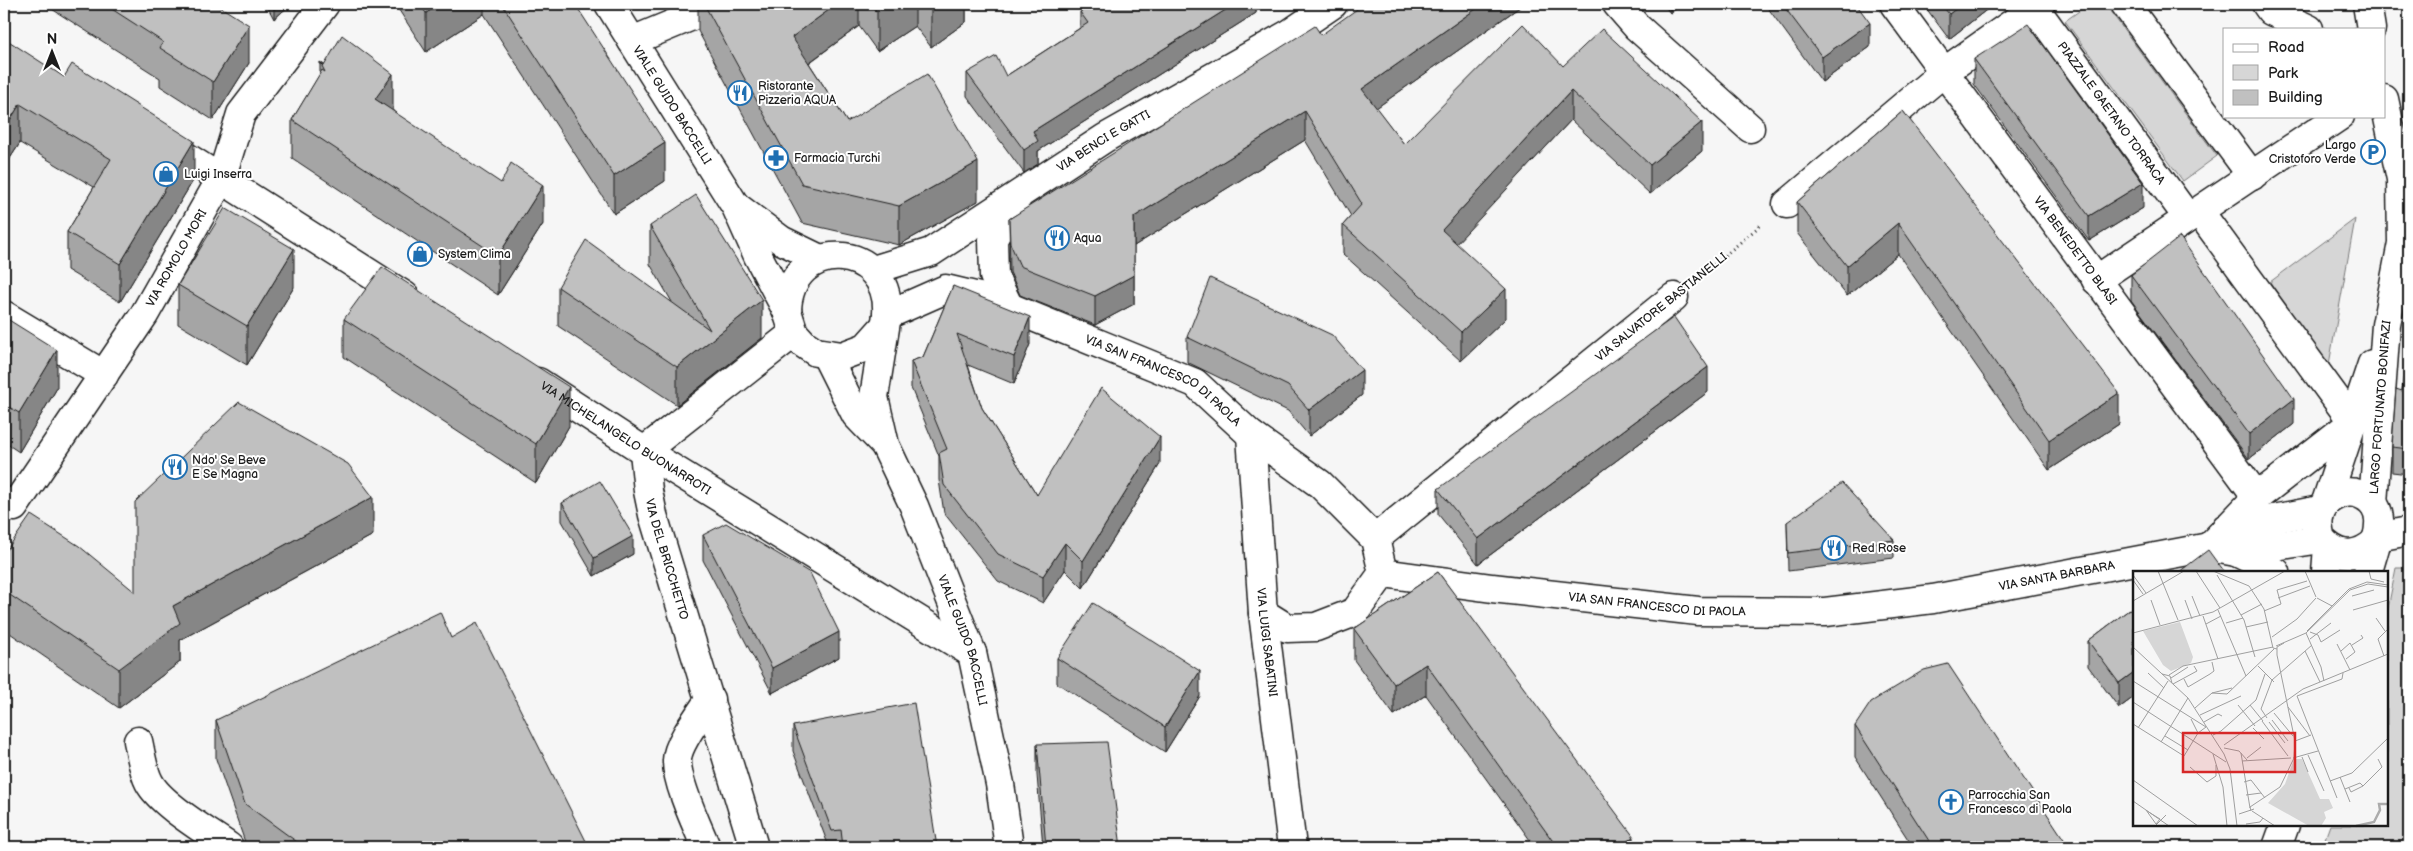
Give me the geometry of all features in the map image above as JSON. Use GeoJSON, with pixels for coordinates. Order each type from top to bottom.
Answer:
{"type":"FeatureCollection","features":[{"type":"Feature","properties":{"kind":"street","name":"VIA ROMOLO MORI"},"geometry":{"type":"LineString","coordinates":[[9,504],[104,375],[144,315],[220,179],[242,114],[325,4]]}},
{"type":"Feature","properties":{"kind":"street","name":"VIALE GUIDO BACCELLI"},"geometry":{"type":"LineString","coordinates":[[608,4],[736,207],[790,322],[804,344],[826,355],[842,356],[854,353],[866,347],[885,321]]}},
{"type":"Feature","properties":{"kind":"street"},"geometry":{"type":"LineString","coordinates":[[632,41],[721,4]]}},
{"type":"Feature","properties":{"kind":"street","name":"VIA BENCI E GATTI"},"geometry":{"type":"LineString","coordinates":[[873,270],[931,252],[1105,138],[1289,34],[1333,4]]}},
{"type":"Feature","properties":{"kind":"street"},"geometry":{"type":"LineString","coordinates":[[1617,4],[1638,27],[1750,128]]}},
{"type":"Feature","properties":{"kind":"street","name":"VIA BENEDETTO BLASI"},"geometry":{"type":"LineString","coordinates":[[1894,4],[2257,497]]}},
{"type":"Feature","properties":{"kind":"street"},"geometry":{"type":"LineString","coordinates":[[2125,4],[2252,176]]}},
{"type":"Feature","properties":{"kind":"street"},"geometry":{"type":"LineString","coordinates":[[2367,4],[2371,28]]}},
{"type":"Feature","properties":{"kind":"street","name":"PIAZZALE GAETANO TORRACA"},"geometry":{"type":"LineString","coordinates":[[1944,72],[2036,5],[2353,422]]}},
{"type":"Feature","properties":{"kind":"street"},"geometry":{"type":"LineString","coordinates":[[2269,8],[2307,28]]}},
{"type":"Feature","properties":{"kind":"street"},"geometry":{"type":"LineString","coordinates":[[1787,204],[1944,72]]}},
{"type":"Feature","properties":{"kind":"street"},"geometry":{"type":"LineString","coordinates":[[2386,106],[2405,177],[2402,243],[2386,324]]}},
{"type":"Feature","properties":{"kind":"street"},"geometry":{"type":"LineString","coordinates":[[2096,280],[2337,118]]}},
{"type":"Feature","properties":{"kind":"street"},"geometry":{"type":"LineString","coordinates":[[146,131],[424,308]]}},
{"type":"Feature","properties":{"kind":"street"},"geometry":{"type":"LineString","coordinates":[[1009,307],[994,276],[993,239],[1019,194]]}},
{"type":"Feature","properties":{"kind":"street","name":"VIALE GUIDO BACCELLI"},"geometry":{"type":"LineString","coordinates":[[736,207],[781,240],[820,259]]}},
{"type":"Feature","properties":{"kind":"street"},"geometry":{"type":"LineString","coordinates":[[644,452],[790,322],[787,298],[798,274],[808,265],[820,259],[846,257],[858,260],[873,270]]}},
{"type":"Feature","properties":{"kind":"street","name":"VIALE GUIDO BACCELLI"},"geometry":{"type":"LineString","coordinates":[[873,270],[884,289],[888,302],[874,397],[885,445],[914,506],[972,653],[1000,784],[1009,847]]}},
{"type":"Feature","properties":{"kind":"street","name":"VIA SAN FRANCESCO DI PAOLA"},"geometry":{"type":"LineString","coordinates":[[885,321],[946,289],[984,298],[1009,307],[1196,382],[1251,435],[1320,484],[1375,539]]}},
{"type":"Feature","properties":{"kind":"street","name":"VIA SALVATORE BASTIANELLI"},"geometry":{"type":"LineString","coordinates":[[1375,539],[1674,297]]}},
{"type":"Feature","properties":{"kind":"street"},"geometry":{"type":"LineString","coordinates":[[4,315],[104,375]]}},
{"type":"Feature","properties":{"kind":"street","name":"LARGO FORTUNATO BONIFAZI"},"geometry":{"type":"LineString","coordinates":[[2325,553],[2318,520],[2386,324]]}},
{"type":"Feature","properties":{"kind":"street","name":"LARGO FORTUNATO BONIFAZI"},"geometry":{"type":"LineString","coordinates":[[2368,571],[2376,523],[2386,324]]}},
{"type":"Feature","properties":{"kind":"street","name":"VIALE GUIDO BACCELLI"},"geometry":{"type":"LineString","coordinates":[[826,355],[856,415],[885,445]]}},
{"type":"Feature","properties":{"kind":"street","name":"VIA MICHELANGELO BUONARROTI"},"geometry":{"type":"LineString","coordinates":[[514,366],[644,452],[972,653]]}},
{"type":"Feature","properties":{"kind":"street","name":"LARGO FORTUNATO BONIFAZI"},"geometry":{"type":"LineString","coordinates":[[2224,542],[2257,497],[2353,422]]}},
{"type":"Feature","properties":{"kind":"street","name":"VIA LUIGI SABATINI"},"geometry":{"type":"LineString","coordinates":[[1251,435],[1263,613],[1292,847]]}},
{"type":"Feature","properties":{"kind":"street","name":"VIA DEL BRICCHETTO"},"geometry":{"type":"LineString","coordinates":[[644,452],[652,515],[754,847]]}},
{"type":"Feature","properties":{"kind":"street","name":"LARGO FORTUNATO BONIFAZI"},"geometry":{"type":"LineString","coordinates":[[2224,542],[2323,506],[2339,494],[2354,492],[2364,496],[2376,523]]}},
{"type":"Feature","properties":{"kind":"street","name":"LARGO FORTUNATO BONIFAZI"},"geometry":{"type":"LineString","coordinates":[[2376,523],[2409,516]]}},
{"type":"Feature","properties":{"kind":"street"},"geometry":{"type":"LineString","coordinates":[[2224,542],[2325,553],[2357,554],[2376,523],[2409,531]]}},
{"type":"Feature","properties":{"kind":"street"},"geometry":{"type":"LineString","coordinates":[[1263,613],[1287,628],[1316,627],[1355,612],[1383,573],[1375,539]]}},
{"type":"Feature","properties":{"kind":"street"},"geometry":{"type":"LineString","coordinates":[[2224,542],[2274,571]]}},
{"type":"Feature","properties":{"kind":"street","name":"VIA SANTA BARBARA"},"geometry":{"type":"LineString","coordinates":[[1933,599],[2224,542]]}},
{"type":"Feature","properties":{"kind":"street","name":"VIA SAN FRANCESCO DI PAOLA"},"geometry":{"type":"LineString","coordinates":[[1383,573],[1698,612],[1825,612],[1933,599]]}},
{"type":"Feature","properties":{"kind":"street"},"geometry":{"type":"LineString","coordinates":[[706,847],[681,782],[677,759],[688,730],[710,699]]}},
{"type":"Feature","properties":{"kind":"street"},"geometry":{"type":"LineString","coordinates":[[138,742],[149,782],[158,795],[179,813],[229,847]]}},
{"type":"Feature","properties":{"kind":"street"},"geometry":{"type":"LineString","coordinates":[[2277,847],[2285,826]]}},
{"type":"Feature","properties":{"kind":"path","name":"VIA SALVATORE BASTIANELLI"},"geometry":{"type":"LineString","coordinates":[[1674,297],[1787,204]]}},
{"type":"Feature","properties":{"kind":"green space"},"geometry":{"type":"Polygon","coordinates":[[[2089,4],[2105,4],[2217,156],[2183,181],[2065,21],[2089,4]]]}},
{"type":"Feature","properties":{"kind":"green space"},"geometry":{"type":"Polygon","coordinates":[[[2355,219],[2328,370],[2270,282],[2355,219]]]}},
{"type":"Feature","properties":{"kind":"green space"},"geometry":{"type":"Polygon","coordinates":[[[2396,568],[2409,568],[2409,847],[2322,847],[2330,826],[2388,826],[2388,608],[2396,568]]]}},
{"type":"Feature","properties":{"kind":"building"},"geometry":{"type":"Polygon","coordinates":[[[104,4],[216,4],[249,25],[213,82],[160,48],[163,42],[104,4]]]}},
{"type":"Feature","properties":{"kind":"building"},"geometry":{"type":"Polygon","coordinates":[[[419,4],[441,4],[426,13],[419,4]]]}},
{"type":"Feature","properties":{"kind":"building"},"geometry":{"type":"Polygon","coordinates":[[[502,4],[575,4],[665,143],[614,176],[502,4]]]}},
{"type":"Feature","properties":{"kind":"building"},"geometry":{"type":"Polygon","coordinates":[[[704,4],[837,4],[792,37],[847,122],[927,74],[978,162],[899,206],[802,184],[704,4]]]}},
{"type":"Feature","properties":{"kind":"building"},"geometry":{"type":"Polygon","coordinates":[[[871,4],[891,4],[877,12],[871,4]]]}},
{"type":"Feature","properties":{"kind":"building"},"geometry":{"type":"Polygon","coordinates":[[[927,4],[938,4],[931,9],[927,4]]]}},
{"type":"Feature","properties":{"kind":"building"},"geometry":{"type":"Polygon","coordinates":[[[1094,4],[1235,4],[1033,131],[1038,141],[1024,150],[967,73],[996,56],[1006,76],[1088,23],[1080,12],[1094,4]]]}},
{"type":"Feature","properties":{"kind":"building"},"geometry":{"type":"Polygon","coordinates":[[[1364,4],[1483,4],[1362,89],[1404,144],[1523,24],[1563,66],[1602,29],[1702,122],[1650,165],[1571,91],[1442,230],[1506,289],[1461,332],[1343,225],[1362,204],[1305,111],[1134,217],[1134,275],[1095,296],[1020,266],[1010,243],[1009,219],[1315,26],[1321,35],[1364,4]]]}},
{"type":"Feature","properties":{"kind":"building"},"geometry":{"type":"Polygon","coordinates":[[[1782,4],[1856,4],[1870,23],[1822,57],[1782,4]]]}},
{"type":"Feature","properties":{"kind":"building"},"geometry":{"type":"Polygon","coordinates":[[[1941,4],[1962,4],[1949,14],[1941,4]]]}},
{"type":"Feature","properties":{"kind":"building"},"geometry":{"type":"Polygon","coordinates":[[[2028,24],[2143,183],[2089,216],[1974,59],[2028,24]]]}},
{"type":"Feature","properties":{"kind":"building"},"geometry":{"type":"Polygon","coordinates":[[[342,35],[393,74],[375,99],[501,183],[511,163],[543,185],[498,256],[292,120],[322,70],[325,72],[320,62],[324,66],[342,35]]]}},
{"type":"Feature","properties":{"kind":"building"},"geometry":{"type":"Polygon","coordinates":[[[4,38],[64,77],[72,64],[194,141],[120,264],[67,232],[111,159],[20,104],[4,127],[4,38]]]}},
{"type":"Feature","properties":{"kind":"building"},"geometry":{"type":"Polygon","coordinates":[[[1903,111],[2119,393],[2049,440],[1898,223],[1847,266],[1797,202],[1903,111]]]}},
{"type":"Feature","properties":{"kind":"building"},"geometry":{"type":"Polygon","coordinates":[[[696,195],[762,300],[677,367],[558,287],[586,240],[710,330],[650,226],[696,195]]]}},
{"type":"Feature","properties":{"kind":"building"},"geometry":{"type":"Polygon","coordinates":[[[225,208],[294,249],[247,326],[178,285],[225,208]]]}},
{"type":"Feature","properties":{"kind":"building"},"geometry":{"type":"Polygon","coordinates":[[[2180,237],[2294,399],[2249,434],[2131,275],[2180,237]]]}},
{"type":"Feature","properties":{"kind":"building"},"geometry":{"type":"Polygon","coordinates":[[[382,267],[569,387],[536,444],[344,319],[382,267]]]}},
{"type":"Feature","properties":{"kind":"building"},"geometry":{"type":"Polygon","coordinates":[[[1210,278],[1332,335],[1362,370],[1309,410],[1288,386],[1187,337],[1210,278]]]}},
{"type":"Feature","properties":{"kind":"building"},"geometry":{"type":"Polygon","coordinates":[[[953,286],[1030,317],[1014,357],[957,334],[982,408],[1037,495],[1101,388],[1160,437],[1083,561],[1065,543],[1043,576],[998,554],[944,485],[939,453],[947,449],[911,361],[923,357],[953,286]]]}},
{"type":"Feature","properties":{"kind":"building"},"geometry":{"type":"Polygon","coordinates":[[[4,317],[57,350],[19,413],[4,404],[4,317]]]}},
{"type":"Feature","properties":{"kind":"building"},"geometry":{"type":"Polygon","coordinates":[[[1674,317],[1708,367],[1478,539],[1438,489],[1674,317]]]}},
{"type":"Feature","properties":{"kind":"building"},"geometry":{"type":"Polygon","coordinates":[[[2409,328],[2409,449],[2392,447],[2396,389],[2402,391],[2409,328]]]}},
{"type":"Feature","properties":{"kind":"building"},"geometry":{"type":"Polygon","coordinates":[[[239,402],[348,464],[373,497],[173,606],[180,623],[119,669],[4,591],[4,554],[31,515],[79,546],[135,592],[135,502],[239,402]]]}},
{"type":"Feature","properties":{"kind":"building"},"geometry":{"type":"Polygon","coordinates":[[[600,481],[633,536],[594,558],[562,503],[600,481]]]}},
{"type":"Feature","properties":{"kind":"building"},"geometry":{"type":"Polygon","coordinates":[[[1842,483],[1894,540],[1788,553],[1787,522],[1842,483]]]}},
{"type":"Feature","properties":{"kind":"building"},"geometry":{"type":"Polygon","coordinates":[[[726,523],[810,573],[839,632],[772,668],[703,535],[726,523]]]}},
{"type":"Feature","properties":{"kind":"building"},"geometry":{"type":"Polygon","coordinates":[[[2208,550],[2223,571],[2180,571],[2208,550]]]}},
{"type":"Feature","properties":{"kind":"building"},"geometry":{"type":"Polygon","coordinates":[[[1438,572],[1634,837],[1617,847],[1557,847],[1426,664],[1394,684],[1354,629],[1438,572]]]}},
{"type":"Feature","properties":{"kind":"building"},"geometry":{"type":"Polygon","coordinates":[[[1093,603],[1200,671],[1165,727],[1057,658],[1093,603]]]}},
{"type":"Feature","properties":{"kind":"building"},"geometry":{"type":"Polygon","coordinates":[[[2133,607],[2133,673],[2119,683],[2088,641],[2133,607]]]}},
{"type":"Feature","properties":{"kind":"building"},"geometry":{"type":"Polygon","coordinates":[[[440,612],[451,638],[477,623],[589,847],[304,847],[245,804],[216,720],[440,612]]]}},
{"type":"Feature","properties":{"kind":"building","name":"Parrocchia San Francesco di Paola"},"geometry":{"type":"Polygon","coordinates":[[[1948,664],[2069,847],[1933,847],[1855,726],[1871,702],[1924,670],[1948,664]]]}},
{"type":"Feature","properties":{"kind":"building"},"geometry":{"type":"Polygon","coordinates":[[[914,703],[937,847],[843,847],[841,830],[832,831],[793,726],[914,703]]]}},
{"type":"Feature","properties":{"kind":"building"},"geometry":{"type":"Polygon","coordinates":[[[1107,742],[1121,847],[1046,847],[1037,744],[1107,742]]]}},
{"type":"Feature","properties":{"kind":"place","name":"Ristorante Pizzeria AQUA"},"geometry":{"type":"Point","coordinates":[740,93]}},
{"type":"Feature","properties":{"kind":"place","name":"Largo Cristoforo Verde"},"geometry":{"type":"Point","coordinates":[2373,152]}},
{"type":"Feature","properties":{"kind":"place","name":"Farmacia Turchi"},"geometry":{"type":"Point","coordinates":[776,158]}},
{"type":"Feature","properties":{"kind":"place","name":"Luigi Inserra"},"geometry":{"type":"Point","coordinates":[166,174]}},
{"type":"Feature","properties":{"kind":"place","name":"Aqua"},"geometry":{"type":"Point","coordinates":[1057,238]}},
{"type":"Feature","properties":{"kind":"place","name":"System Clima"},"geometry":{"type":"Point","coordinates":[420,254]}},
{"type":"Feature","properties":{"kind":"place","name":"Ndo' Se Beve E Se Magna"},"geometry":{"type":"Point","coordinates":[175,467]}},
{"type":"Feature","properties":{"kind":"place","name":"Red Rose"},"geometry":{"type":"Point","coordinates":[1834,548]}},
{"type":"Feature","properties":{"kind":"place","name":"Parrocchia San Francesco di Paola"},"geometry":{"type":"Point","coordinates":[1951,802]}}]}
